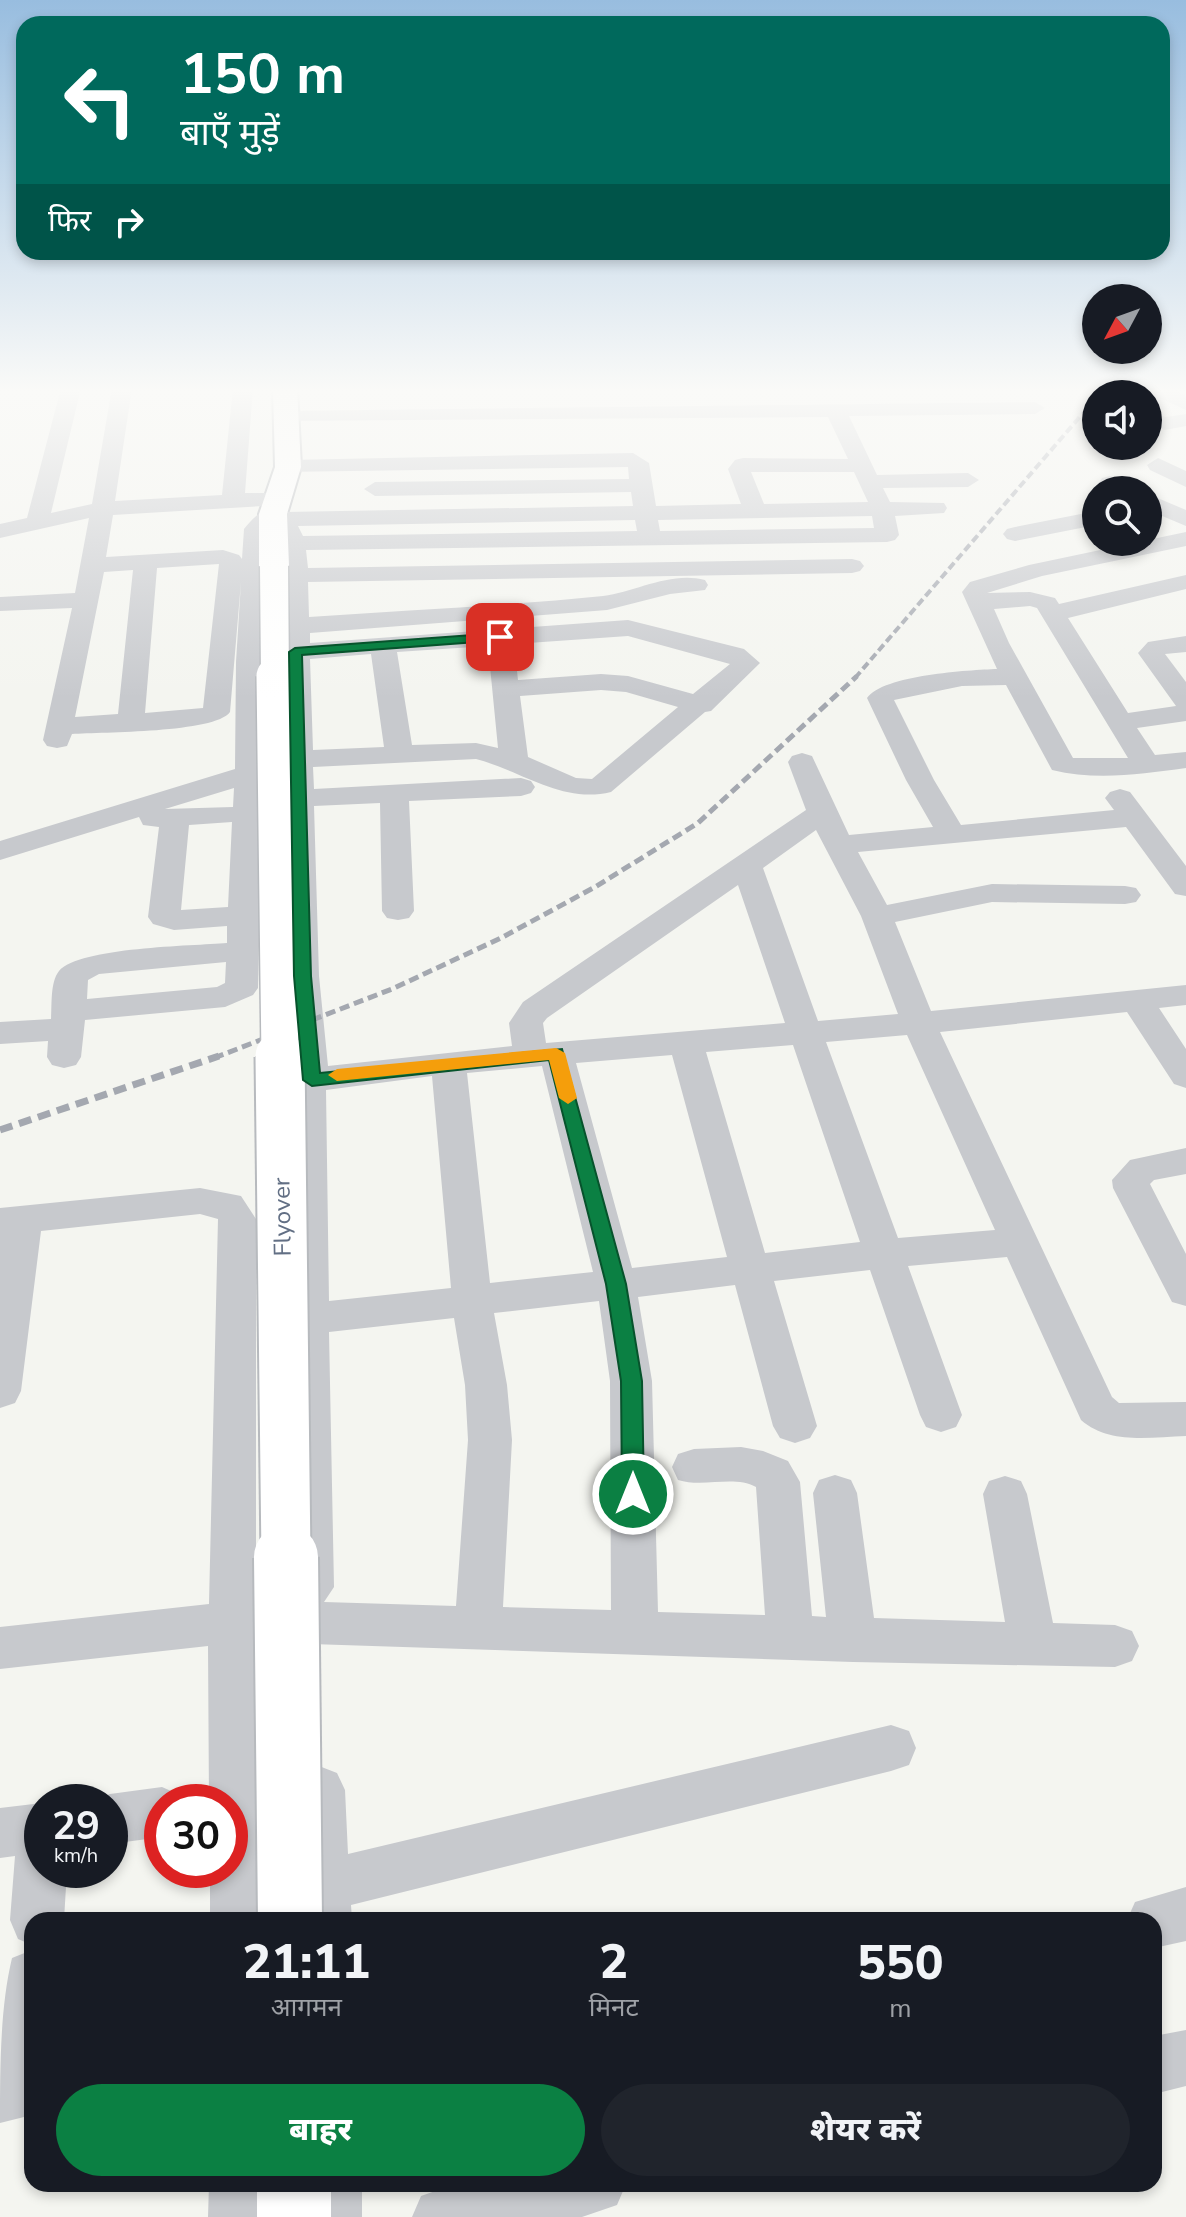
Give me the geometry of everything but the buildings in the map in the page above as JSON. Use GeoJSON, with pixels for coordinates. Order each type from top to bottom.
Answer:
{"type":"FeatureCollection","features":[{"type":"Feature","properties":{"kind":"main road","name":"Flyover"},"geometry":{"type":"LineString","coordinates":[[285,491],[313,1909]]}},
{"type":"Feature","properties":{"kind":"main road"},"geometry":{"type":"LineString","coordinates":[[294,2192],[294,2217]]}},
{"type":"Feature","properties":{"kind":"street"},"geometry":{"type":"LineString","coordinates":[[38,520],[45,491]]}},
{"type":"Feature","properties":{"kind":"street"},"geometry":{"type":"LineString","coordinates":[[93,565],[223,557],[231,560],[216,712],[202,718],[131,721],[58,733],[93,565],[103,491]]}},
{"type":"Feature","properties":{"kind":"street"},"geometry":{"type":"LineString","coordinates":[[233,500],[234,491]]}},
{"type":"Feature","properties":{"kind":"street"},"geometry":{"type":"LineString","coordinates":[[0,1033],[66,1032],[233,994],[241,988],[249,773],[249,662],[256,529],[353,491]]}},
{"type":"Feature","properties":{"kind":"street"},"geometry":{"type":"LineString","coordinates":[[489,571],[490,491]]}},
{"type":"Feature","properties":{"kind":"street"},"geometry":{"type":"LineString","coordinates":[[644,491],[654,568]]}},
{"type":"Feature","properties":{"kind":"street"},"geometry":{"type":"LineString","coordinates":[[748,491],[755,510]]}},
{"type":"Feature","properties":{"kind":"street"},"geometry":{"type":"LineString","coordinates":[[285,518],[491,542],[887,535],[875,491]]}},
{"type":"Feature","properties":{"kind":"street"},"geometry":{"type":"LineString","coordinates":[[0,531],[38,520],[100,509],[233,500],[285,518],[489,571],[654,568],[820,574]]}},
{"type":"Feature","properties":{"kind":"street"},"geometry":{"type":"LineString","coordinates":[[285,518],[936,508]]}},
{"type":"Feature","properties":{"kind":"street"},"geometry":{"type":"LineString","coordinates":[[1162,508],[1186,519]]}},
{"type":"Feature","properties":{"kind":"street"},"geometry":{"type":"LineString","coordinates":[[802,509],[820,574]]}},
{"type":"Feature","properties":{"kind":"street"},"geometry":{"type":"LineString","coordinates":[[285,518],[296,639],[302,976],[312,1080],[307,1092],[307,1222],[313,1909],[891,1748]]}},
{"type":"Feature","properties":{"kind":"street"},"geometry":{"type":"LineString","coordinates":[[1015,534],[1082,521]]}},
{"type":"Feature","properties":{"kind":"street"},"geometry":{"type":"LineString","coordinates":[[1183,764],[1073,767],[1058,760],[1013,677],[974,592],[988,584],[1050,567],[1186,539]]}},
{"type":"Feature","properties":{"kind":"street"},"geometry":{"type":"LineString","coordinates":[[131,721],[146,562]]}},
{"type":"Feature","properties":{"kind":"street"},"geometry":{"type":"LineString","coordinates":[[296,639],[607,603],[680,586],[820,574],[852,566]]}},
{"type":"Feature","properties":{"kind":"street"},"geometry":{"type":"LineString","coordinates":[[1055,613],[1186,582]]}},
{"type":"Feature","properties":{"kind":"street"},"geometry":{"type":"LineString","coordinates":[[0,604],[85,600]]}},
{"type":"Feature","properties":{"kind":"street"},"geometry":{"type":"LineString","coordinates":[[978,602],[1037,600],[1055,613],[1146,764]]}},
{"type":"Feature","properties":{"kind":"street"},"geometry":{"type":"LineString","coordinates":[[0,851],[297,759],[476,751],[518,774],[576,787],[595,788],[701,705],[747,663],[745,659],[628,628],[383,645],[296,639]]}},
{"type":"Feature","properties":{"kind":"street"},"geometry":{"type":"LineString","coordinates":[[500,637],[518,774]]}},
{"type":"Feature","properties":{"kind":"street"},"geometry":{"type":"LineString","coordinates":[[1186,644],[1157,647],[1151,653],[1186,701]]}},
{"type":"Feature","properties":{"kind":"street"},"geometry":{"type":"LineString","coordinates":[[383,645],[399,754]]}},
{"type":"Feature","properties":{"kind":"street"},"geometry":{"type":"LineString","coordinates":[[952,834],[920,780],[880,698],[886,693],[954,679],[1013,677]]}},
{"type":"Feature","properties":{"kind":"street"},"geometry":{"type":"LineString","coordinates":[[506,689],[601,682],[628,684],[701,705]]}},
{"type":"Feature","properties":{"kind":"street"},"geometry":{"type":"LineString","coordinates":[[1121,722],[1186,713]]}},
{"type":"Feature","properties":{"kind":"street"},"geometry":{"type":"LineString","coordinates":[[802,762],[822,813],[877,916],[919,1023],[1096,1408],[1102,1415],[1119,1420],[1186,1419]]}},
{"type":"Feature","properties":{"kind":"street"},"geometry":{"type":"LineString","coordinates":[[1096,767],[1186,887]]}},
{"type":"Feature","properties":{"kind":"street"},"geometry":{"type":"LineString","coordinates":[[299,798],[394,793],[518,774]]}},
{"type":"Feature","properties":{"kind":"street"},"geometry":{"type":"LineString","coordinates":[[394,793],[398,911]]}},
{"type":"Feature","properties":{"kind":"street"},"geometry":{"type":"LineString","coordinates":[[635,1631],[631,1381],[616,1284],[543,1054],[526,1023],[535,1010],[822,813]]}},
{"type":"Feature","properties":{"kind":"street"},"geometry":{"type":"LineString","coordinates":[[87,823],[227,814]]}},
{"type":"Feature","properties":{"kind":"street"},"geometry":{"type":"LineString","coordinates":[[841,845],[1134,817]]}},
{"type":"Feature","properties":{"kind":"street"},"geometry":{"type":"LineString","coordinates":[[175,818],[164,917],[174,920],[243,916]]}},
{"type":"Feature","properties":{"kind":"street"},"geometry":{"type":"LineString","coordinates":[[747,867],[941,1415]]}},
{"type":"Feature","properties":{"kind":"street"},"geometry":{"type":"LineString","coordinates":[[877,916],[992,893],[1125,895]]}},
{"type":"Feature","properties":{"kind":"street"},"geometry":{"type":"LineString","coordinates":[[66,1032],[72,977],[90,965],[242,951]]}},
{"type":"Feature","properties":{"kind":"street"},"geometry":{"type":"LineString","coordinates":[[312,1080],[448,1063],[919,1023],[1186,995]]}},
{"type":"Feature","properties":{"kind":"street"},"geometry":{"type":"LineString","coordinates":[[1137,1001],[1185,1073]]}},
{"type":"Feature","properties":{"kind":"street"},"geometry":{"type":"LineString","coordinates":[[686,1043],[795,1426]]}},
{"type":"Feature","properties":{"kind":"street"},"geometry":{"type":"LineString","coordinates":[[448,1063],[472,1302],[486,1385],[490,1440],[478,1627]]}},
{"type":"Feature","properties":{"kind":"street"},"geometry":{"type":"LineString","coordinates":[[1186,1161],[1143,1169],[1131,1180],[1132,1188],[1186,1291]]}},
{"type":"Feature","properties":{"kind":"street"},"geometry":{"type":"LineString","coordinates":[[0,1391],[12,1221],[200,1201],[228,1204],[237,1219],[232,1784]]}},
{"type":"Feature","properties":{"kind":"street"},"geometry":{"type":"LineString","coordinates":[[237,1219],[307,1222]]}},
{"type":"Feature","properties":{"kind":"street"},"geometry":{"type":"LineString","coordinates":[[308,1319],[884,1254],[1019,1242]]}},
{"type":"Feature","properties":{"kind":"street"},"geometry":{"type":"LineString","coordinates":[[694,1467],[759,1466],[774,1474],[778,1482],[790,1638]]}},
{"type":"Feature","properties":{"kind":"street"},"geometry":{"type":"LineString","coordinates":[[835,1493],[853,1641]]}},
{"type":"Feature","properties":{"kind":"street"},"geometry":{"type":"LineString","coordinates":[[1005,1494],[1033,1644]]}},
{"type":"Feature","properties":{"kind":"street"},"geometry":{"type":"LineString","coordinates":[[0,1648],[232,1622]]}},
{"type":"Feature","properties":{"kind":"street"},"geometry":{"type":"LineString","coordinates":[[311,1623],[635,1631],[853,1641],[1115,1646]]}},
{"type":"Feature","properties":{"kind":"street"},"geometry":{"type":"LineString","coordinates":[[0,1833],[24,1830]]}},
{"type":"Feature","properties":{"kind":"street"},"geometry":{"type":"LineString","coordinates":[[38,1912],[39,1888]]}},
{"type":"Feature","properties":{"kind":"street"},"geometry":{"type":"LineString","coordinates":[[236,1888],[237,1912]]}},
{"type":"Feature","properties":{"kind":"street"},"geometry":{"type":"LineString","coordinates":[[1162,1919],[1186,1914]]}},
{"type":"Feature","properties":{"kind":"street"},"geometry":{"type":"LineString","coordinates":[[1162,2063],[1186,2058]]}},
{"type":"Feature","properties":{"kind":"street"},"geometry":{"type":"LineString","coordinates":[[0,2094],[23,2090],[24,2078]]}},
{"type":"Feature","properties":{"kind":"street"},"geometry":{"type":"LineString","coordinates":[[238,2217],[239,2192]]}},
{"type":"Feature","properties":{"kind":"street"},"geometry":{"type":"LineString","coordinates":[[332,2192],[332,2217]]}},
{"type":"Feature","properties":{"kind":"street"},"geometry":{"type":"LineString","coordinates":[[442,2217],[559,2192]]}},
{"type":"Feature","properties":{"kind":"railway"},"geometry":{"type":"LineString","coordinates":[[856,677],[1016,491]]}},
{"type":"Feature","properties":{"kind":"railway"},"geometry":{"type":"LineString","coordinates":[[214,1058],[392,989],[501,938],[595,887],[698,823],[856,677]]}},
{"type":"Feature","properties":{"kind":"railway"},"geometry":{"type":"LineString","coordinates":[[0,1130],[219,1056]]}},
{"type":"Feature","properties":{"kind":"slow traffic"},"geometry":{"type":"LineString","coordinates":[[337,1075],[556,1053],[568,1098]]}},
{"type":"Feature","properties":{"kind":"route"},"geometry":{"type":"LineString","coordinates":[[500,637],[295,652],[302,976],[312,1080],[556,1053],[616,1284],[631,1381],[633,1494]]}}]}
